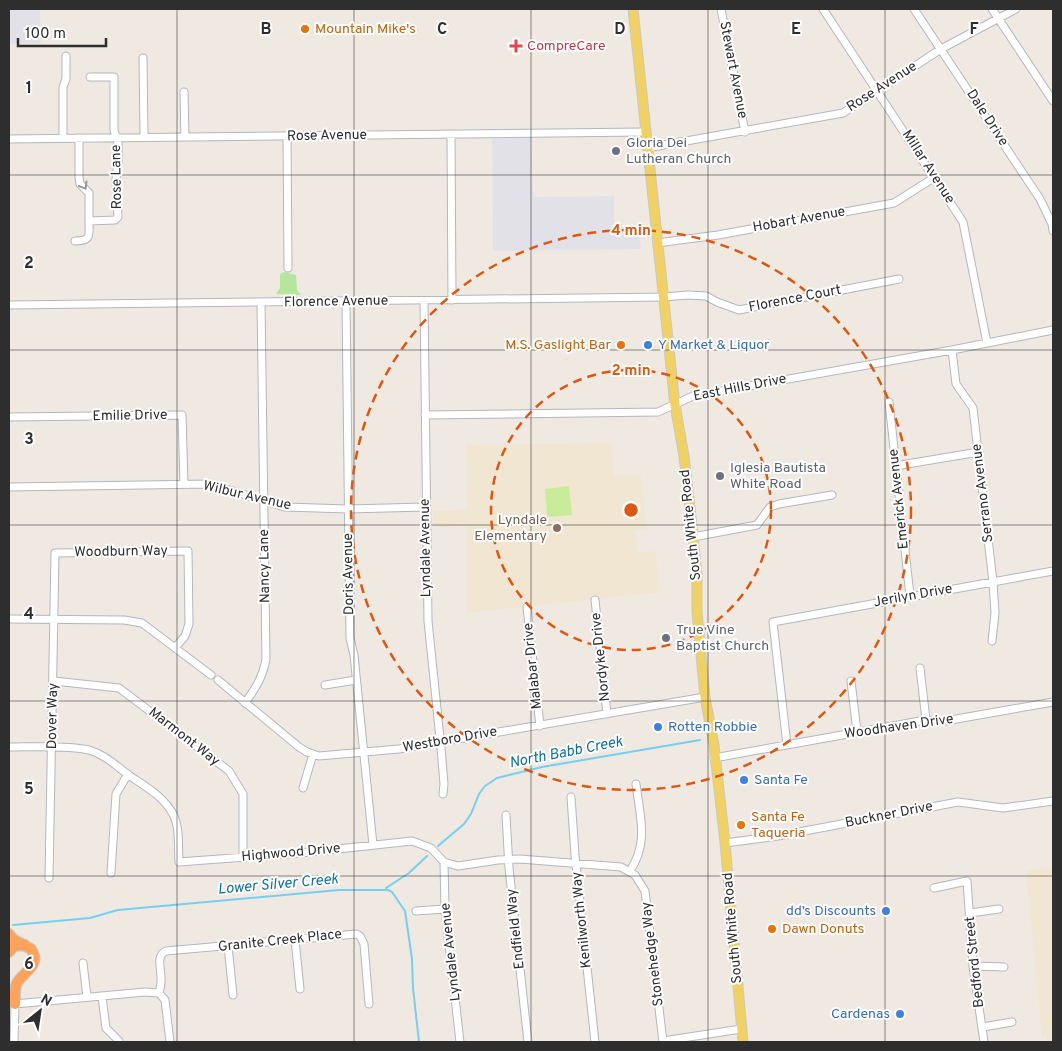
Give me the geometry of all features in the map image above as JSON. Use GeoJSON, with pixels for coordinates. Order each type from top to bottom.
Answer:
{"type":"FeatureCollection","features":[{"type":"Feature","properties":{"kind":"highway"},"geometry":{"type":"LineString","coordinates":[[9,934],[13,939],[33,951],[34,963],[15,987],[15,1004]]}},
{"type":"Feature","properties":{"kind":"highway"},"geometry":{"type":"LineString","coordinates":[[9,952],[14,946],[27,946]]}},
{"type":"Feature","properties":{"kind":"main road","name":"South White Road"},"geometry":{"type":"LineString","coordinates":[[632,9],[675,405],[685,464],[693,537],[697,612],[725,842],[743,1042]]}},
{"type":"Feature","properties":{"kind":"street","name":"Stewart Avenue"},"geometry":{"type":"LineString","coordinates":[[721,9],[744,132]]}},
{"type":"Feature","properties":{"kind":"street","name":"Millar Avenue"},"geometry":{"type":"LineString","coordinates":[[823,9],[964,222],[987,343]]}},
{"type":"Feature","properties":{"kind":"street","name":"Dale Drive"},"geometry":{"type":"LineString","coordinates":[[914,9],[1040,199],[1052,224],[1053,231]]}},
{"type":"Feature","properties":{"kind":"street"},"geometry":{"type":"LineString","coordinates":[[992,9],[1053,101]]}},
{"type":"Feature","properties":{"kind":"street","name":"Rose Avenue"},"geometry":{"type":"LineString","coordinates":[[647,148],[843,113],[941,49],[1016,9]]}},
{"type":"Feature","properties":{"kind":"street"},"geometry":{"type":"LineString","coordinates":[[63,138],[63,87],[66,79],[66,56]]}},
{"type":"Feature","properties":{"kind":"street"},"geometry":{"type":"LineString","coordinates":[[144,58],[144,137]]}},
{"type":"Feature","properties":{"kind":"street"},"geometry":{"type":"LineString","coordinates":[[90,77],[114,77],[114,130],[116,138]]}},
{"type":"Feature","properties":{"kind":"street"},"geometry":{"type":"LineString","coordinates":[[184,92],[185,136]]}},
{"type":"Feature","properties":{"kind":"street","name":"Rose Avenue"},"geometry":{"type":"LineString","coordinates":[[9,139],[645,132]]}},
{"type":"Feature","properties":{"kind":"street"},"geometry":{"type":"LineString","coordinates":[[451,134],[452,300]]}},
{"type":"Feature","properties":{"kind":"street"},"geometry":{"type":"LineString","coordinates":[[287,136],[288,268]]}},
{"type":"Feature","properties":{"kind":"street","name":"Rose Lane"},"geometry":{"type":"LineString","coordinates":[[75,241],[84,241],[89,234],[88,193],[80,184],[79,177],[79,138]]}},
{"type":"Feature","properties":{"kind":"street","name":"Rose Lane"},"geometry":{"type":"LineString","coordinates":[[89,221],[115,220],[118,217],[116,180],[118,143],[116,138]]}},
{"type":"Feature","properties":{"kind":"street","name":"Hobart Avenue"},"geometry":{"type":"LineString","coordinates":[[657,243],[718,235],[894,203],[935,177]]}},
{"type":"Feature","properties":{"kind":"street","name":"Florence Court"},"geometry":{"type":"LineString","coordinates":[[663,297],[706,296],[716,302],[739,310],[899,279]]}},
{"type":"Feature","properties":{"kind":"street","name":"Florence Avenue"},"geometry":{"type":"LineString","coordinates":[[9,305],[663,297]]}},
{"type":"Feature","properties":{"kind":"street","name":"Lyndale Avenue"},"geometry":{"type":"LineString","coordinates":[[424,301],[425,507],[428,621],[444,784],[443,794]]}},
{"type":"Feature","properties":{"kind":"street","name":"Doris Avenue"},"geometry":{"type":"LineString","coordinates":[[346,302],[350,638],[373,845]]}},
{"type":"Feature","properties":{"kind":"street","name":"Nancy Lane"},"geometry":{"type":"LineString","coordinates":[[244,702],[259,683],[264,672],[266,659],[261,303]]}},
{"type":"Feature","properties":{"kind":"street","name":"East Hills Drive"},"geometry":{"type":"LineString","coordinates":[[425,415],[658,412],[693,396],[1053,330]]}},
{"type":"Feature","properties":{"kind":"street","name":"Serrano Avenue"},"geometry":{"type":"LineString","coordinates":[[952,350],[956,384],[974,408],[994,582],[995,613],[992,641]]}},
{"type":"Feature","properties":{"kind":"street","name":"Emerick Avenue"},"geometry":{"type":"LineString","coordinates":[[888,402],[910,596]]}},
{"type":"Feature","properties":{"kind":"street","name":"Emilie Drive"},"geometry":{"type":"LineString","coordinates":[[9,417],[182,415],[184,484]]}},
{"type":"Feature","properties":{"kind":"street"},"geometry":{"type":"LineString","coordinates":[[895,466],[979,452]]}},
{"type":"Feature","properties":{"kind":"street","name":"Wilbur Avenue"},"geometry":{"type":"LineString","coordinates":[[9,487],[210,484],[285,507],[348,509],[425,507]]}},
{"type":"Feature","properties":{"kind":"street"},"geometry":{"type":"LineString","coordinates":[[693,537],[757,525],[770,506],[832,495]]}},
{"type":"Feature","properties":{"kind":"street","name":"Woodburn Way"},"geometry":{"type":"LineString","coordinates":[[55,553],[188,551],[189,624],[185,636],[176,648]]}},
{"type":"Feature","properties":{"kind":"street","name":"Dover Way"},"geometry":{"type":"LineString","coordinates":[[49,878],[55,553]]}},
{"type":"Feature","properties":{"kind":"street","name":"Jerilyn Drive"},"geometry":{"type":"LineString","coordinates":[[787,745],[773,622],[1053,571]]}},
{"type":"Feature","properties":{"kind":"street","name":"Nordyke Drive"},"geometry":{"type":"LineString","coordinates":[[595,600],[607,714]]}},
{"type":"Feature","properties":{"kind":"street","name":"Malabar Drive"},"geometry":{"type":"LineString","coordinates":[[527,607],[540,726]]}},
{"type":"Feature","properties":{"kind":"street"},"geometry":{"type":"LineString","coordinates":[[9,618],[124,620],[142,623],[211,675]]}},
{"type":"Feature","properties":{"kind":"street"},"geometry":{"type":"LineString","coordinates":[[920,668],[926,720]]}},
{"type":"Feature","properties":{"kind":"street","name":"Westboro Drive"},"geometry":{"type":"LineString","coordinates":[[218,680],[299,747],[314,754],[328,756],[364,753],[540,726],[706,697]]}},
{"type":"Feature","properties":{"kind":"street"},"geometry":{"type":"LineString","coordinates":[[325,685],[356,680]]}},
{"type":"Feature","properties":{"kind":"street","name":"Marmont Way"},"geometry":{"type":"LineString","coordinates":[[54,681],[120,688],[229,771],[243,794],[243,858]]}},
{"type":"Feature","properties":{"kind":"street"},"geometry":{"type":"LineString","coordinates":[[851,681],[857,732]]}},
{"type":"Feature","properties":{"kind":"street","name":"Woodhaven Drive"},"geometry":{"type":"LineString","coordinates":[[714,758],[926,720],[945,721],[1053,702]]}},
{"type":"Feature","properties":{"kind":"street","name":"Highwood Drive"},"geometry":{"type":"LineString","coordinates":[[9,747],[88,750],[108,758],[160,797],[174,815],[178,835],[179,862],[243,858],[412,841],[431,848],[444,862]]}},
{"type":"Feature","properties":{"kind":"street"},"geometry":{"type":"LineString","coordinates":[[303,788],[314,754]]}},
{"type":"Feature","properties":{"kind":"street"},"geometry":{"type":"LineString","coordinates":[[111,873],[116,794],[128,774]]}},
{"type":"Feature","properties":{"kind":"street"},"geometry":{"type":"LineString","coordinates":[[444,862],[458,866],[509,860],[540,860],[621,867],[630,871],[642,846],[636,784]]}},
{"type":"Feature","properties":{"kind":"street","name":"Kenilworth Way"},"geometry":{"type":"LineString","coordinates":[[571,797],[595,1042]]}},
{"type":"Feature","properties":{"kind":"street","name":"Buckner Drive"},"geometry":{"type":"LineString","coordinates":[[725,842],[778,836],[958,802],[1003,808],[1053,801]]}},
{"type":"Feature","properties":{"kind":"street","name":"Endfield Way"},"geometry":{"type":"LineString","coordinates":[[506,815],[528,1042]]}},
{"type":"Feature","properties":{"kind":"street","name":"Lyndale Avenue"},"geometry":{"type":"LineString","coordinates":[[444,862],[445,909],[460,1042]]}},
{"type":"Feature","properties":{"kind":"street","name":"Stonehedge Way"},"geometry":{"type":"LineString","coordinates":[[630,871],[641,883],[648,902],[663,1041]]}},
{"type":"Feature","properties":{"kind":"street","name":"Bedford Street"},"geometry":{"type":"LineString","coordinates":[[934,888],[967,881],[973,966],[984,1042]]}},
{"type":"Feature","properties":{"kind":"street"},"geometry":{"type":"LineString","coordinates":[[416,911],[445,909]]}},
{"type":"Feature","properties":{"kind":"street"},"geometry":{"type":"LineString","coordinates":[[970,913],[999,909]]}},
{"type":"Feature","properties":{"kind":"street","name":"Granite Creek Place"},"geometry":{"type":"LineString","coordinates":[[159,993],[162,982],[159,958],[161,954],[168,951],[351,934],[360,936],[364,944],[369,1004]]}},
{"type":"Feature","properties":{"kind":"street"},"geometry":{"type":"LineString","coordinates":[[295,940],[300,989]]}},
{"type":"Feature","properties":{"kind":"street"},"geometry":{"type":"LineString","coordinates":[[228,946],[233,995]]}},
{"type":"Feature","properties":{"kind":"street"},"geometry":{"type":"LineString","coordinates":[[83,963],[87,997]]}},
{"type":"Feature","properties":{"kind":"street"},"geometry":{"type":"LineString","coordinates":[[973,966],[1004,967]]}},
{"type":"Feature","properties":{"kind":"street"},"geometry":{"type":"LineString","coordinates":[[14,1042],[15,1004],[145,992],[159,993],[165,1000],[170,1042]]}},
{"type":"Feature","properties":{"kind":"street"},"geometry":{"type":"LineString","coordinates":[[102,997],[106,1028],[119,1041]]}},
{"type":"Feature","properties":{"kind":"street"},"geometry":{"type":"LineString","coordinates":[[983,1027],[1012,1022]]}},
{"type":"Feature","properties":{"kind":"street"},"geometry":{"type":"LineString","coordinates":[[663,1041],[741,1029]]}},
{"type":"Feature","properties":{"kind":"shaded area"},"geometry":{"type":"Polygon","coordinates":[[[9,9],[40,9],[41,43],[9,44],[9,9]]]}},
{"type":"Feature","properties":{"kind":"shaded area"},"geometry":{"type":"Polygon","coordinates":[[[531,138],[533,197],[614,196],[614,232],[639,232],[641,249],[493,251],[492,139],[531,138]]]}},
{"type":"Feature","properties":{"kind":"shaded area","name":"Lyndale Elementary"},"geometry":{"type":"Polygon","coordinates":[[[611,443],[614,475],[641,474],[647,530],[635,530],[637,553],[655,551],[660,592],[467,613],[467,526],[433,527],[433,511],[467,510],[466,445],[611,443]]]}},
{"type":"Feature","properties":{"kind":"shaded area"},"geometry":{"type":"Polygon","coordinates":[[[1053,866],[1053,1042],[1047,1042],[1046,1036],[1042,1037],[1026,871],[1053,866]]]}},
{"type":"Feature","properties":{"kind":"green space"},"geometry":{"type":"Polygon","coordinates":[[[284,272],[296,275],[297,290],[301,295],[276,294],[280,288],[280,274],[284,272]]]}},
{"type":"Feature","properties":{"kind":"green space"},"geometry":{"type":"Polygon","coordinates":[[[569,486],[572,515],[547,517],[545,489],[569,486]]]}},
{"type":"Feature","properties":{"kind":"waterway","name":"North Babb Creek"},"geometry":{"type":"LineString","coordinates":[[438,846],[464,824],[471,814],[479,794],[485,786],[497,778],[542,767],[700,740]]}},
{"type":"Feature","properties":{"kind":"waterway","name":"North Babb Creek"},"geometry":{"type":"LineString","coordinates":[[386,888],[409,873],[427,856]]}},
{"type":"Feature","properties":{"kind":"waterway","name":"Lower Silver Creek"},"geometry":{"type":"LineString","coordinates":[[13,925],[90,918],[118,910],[339,890],[388,890],[392,892],[405,911],[412,959],[419,1042]]}},
{"type":"Feature","properties":{"kind":"place","name":"Mountain Mike's"},"geometry":{"type":"Point","coordinates":[305,29]}},
{"type":"Feature","properties":{"kind":"place","name":"CompreCare"},"geometry":{"type":"Point","coordinates":[516,46]}},
{"type":"Feature","properties":{"kind":"place","name":"Gloria Dei Lutheran Church"},"geometry":{"type":"Point","coordinates":[616,151]}},
{"type":"Feature","properties":{"kind":"place","name":"M.S. Gaslight Bar"},"geometry":{"type":"Point","coordinates":[621,345]}},
{"type":"Feature","properties":{"kind":"place","name":"Y Market & Liquor"},"geometry":{"type":"Point","coordinates":[648,345]}},
{"type":"Feature","properties":{"kind":"place","name":"Iglesia Bautista White Road"},"geometry":{"type":"Point","coordinates":[720,476]}},
{"type":"Feature","properties":{"kind":"place","name":"Lyndale Elementary"},"geometry":{"type":"Point","coordinates":[557,528]}},
{"type":"Feature","properties":{"kind":"place","name":"True Vine Baptist Church"},"geometry":{"type":"Point","coordinates":[666,638]}},
{"type":"Feature","properties":{"kind":"place","name":"Rotten Robbie"},"geometry":{"type":"Point","coordinates":[658,727]}},
{"type":"Feature","properties":{"kind":"place","name":"Santa Fe"},"geometry":{"type":"Point","coordinates":[744,780]}},
{"type":"Feature","properties":{"kind":"place","name":"Santa Fe Taqueria"},"geometry":{"type":"Point","coordinates":[741,825]}},
{"type":"Feature","properties":{"kind":"place","name":"dd’s Discounts"},"geometry":{"type":"Point","coordinates":[886,911]}},
{"type":"Feature","properties":{"kind":"place","name":"Dawn Donuts"},"geometry":{"type":"Point","coordinates":[772,929]}},
{"type":"Feature","properties":{"kind":"place","name":"Cardenas"},"geometry":{"type":"Point","coordinates":[900,1014]}}]}
